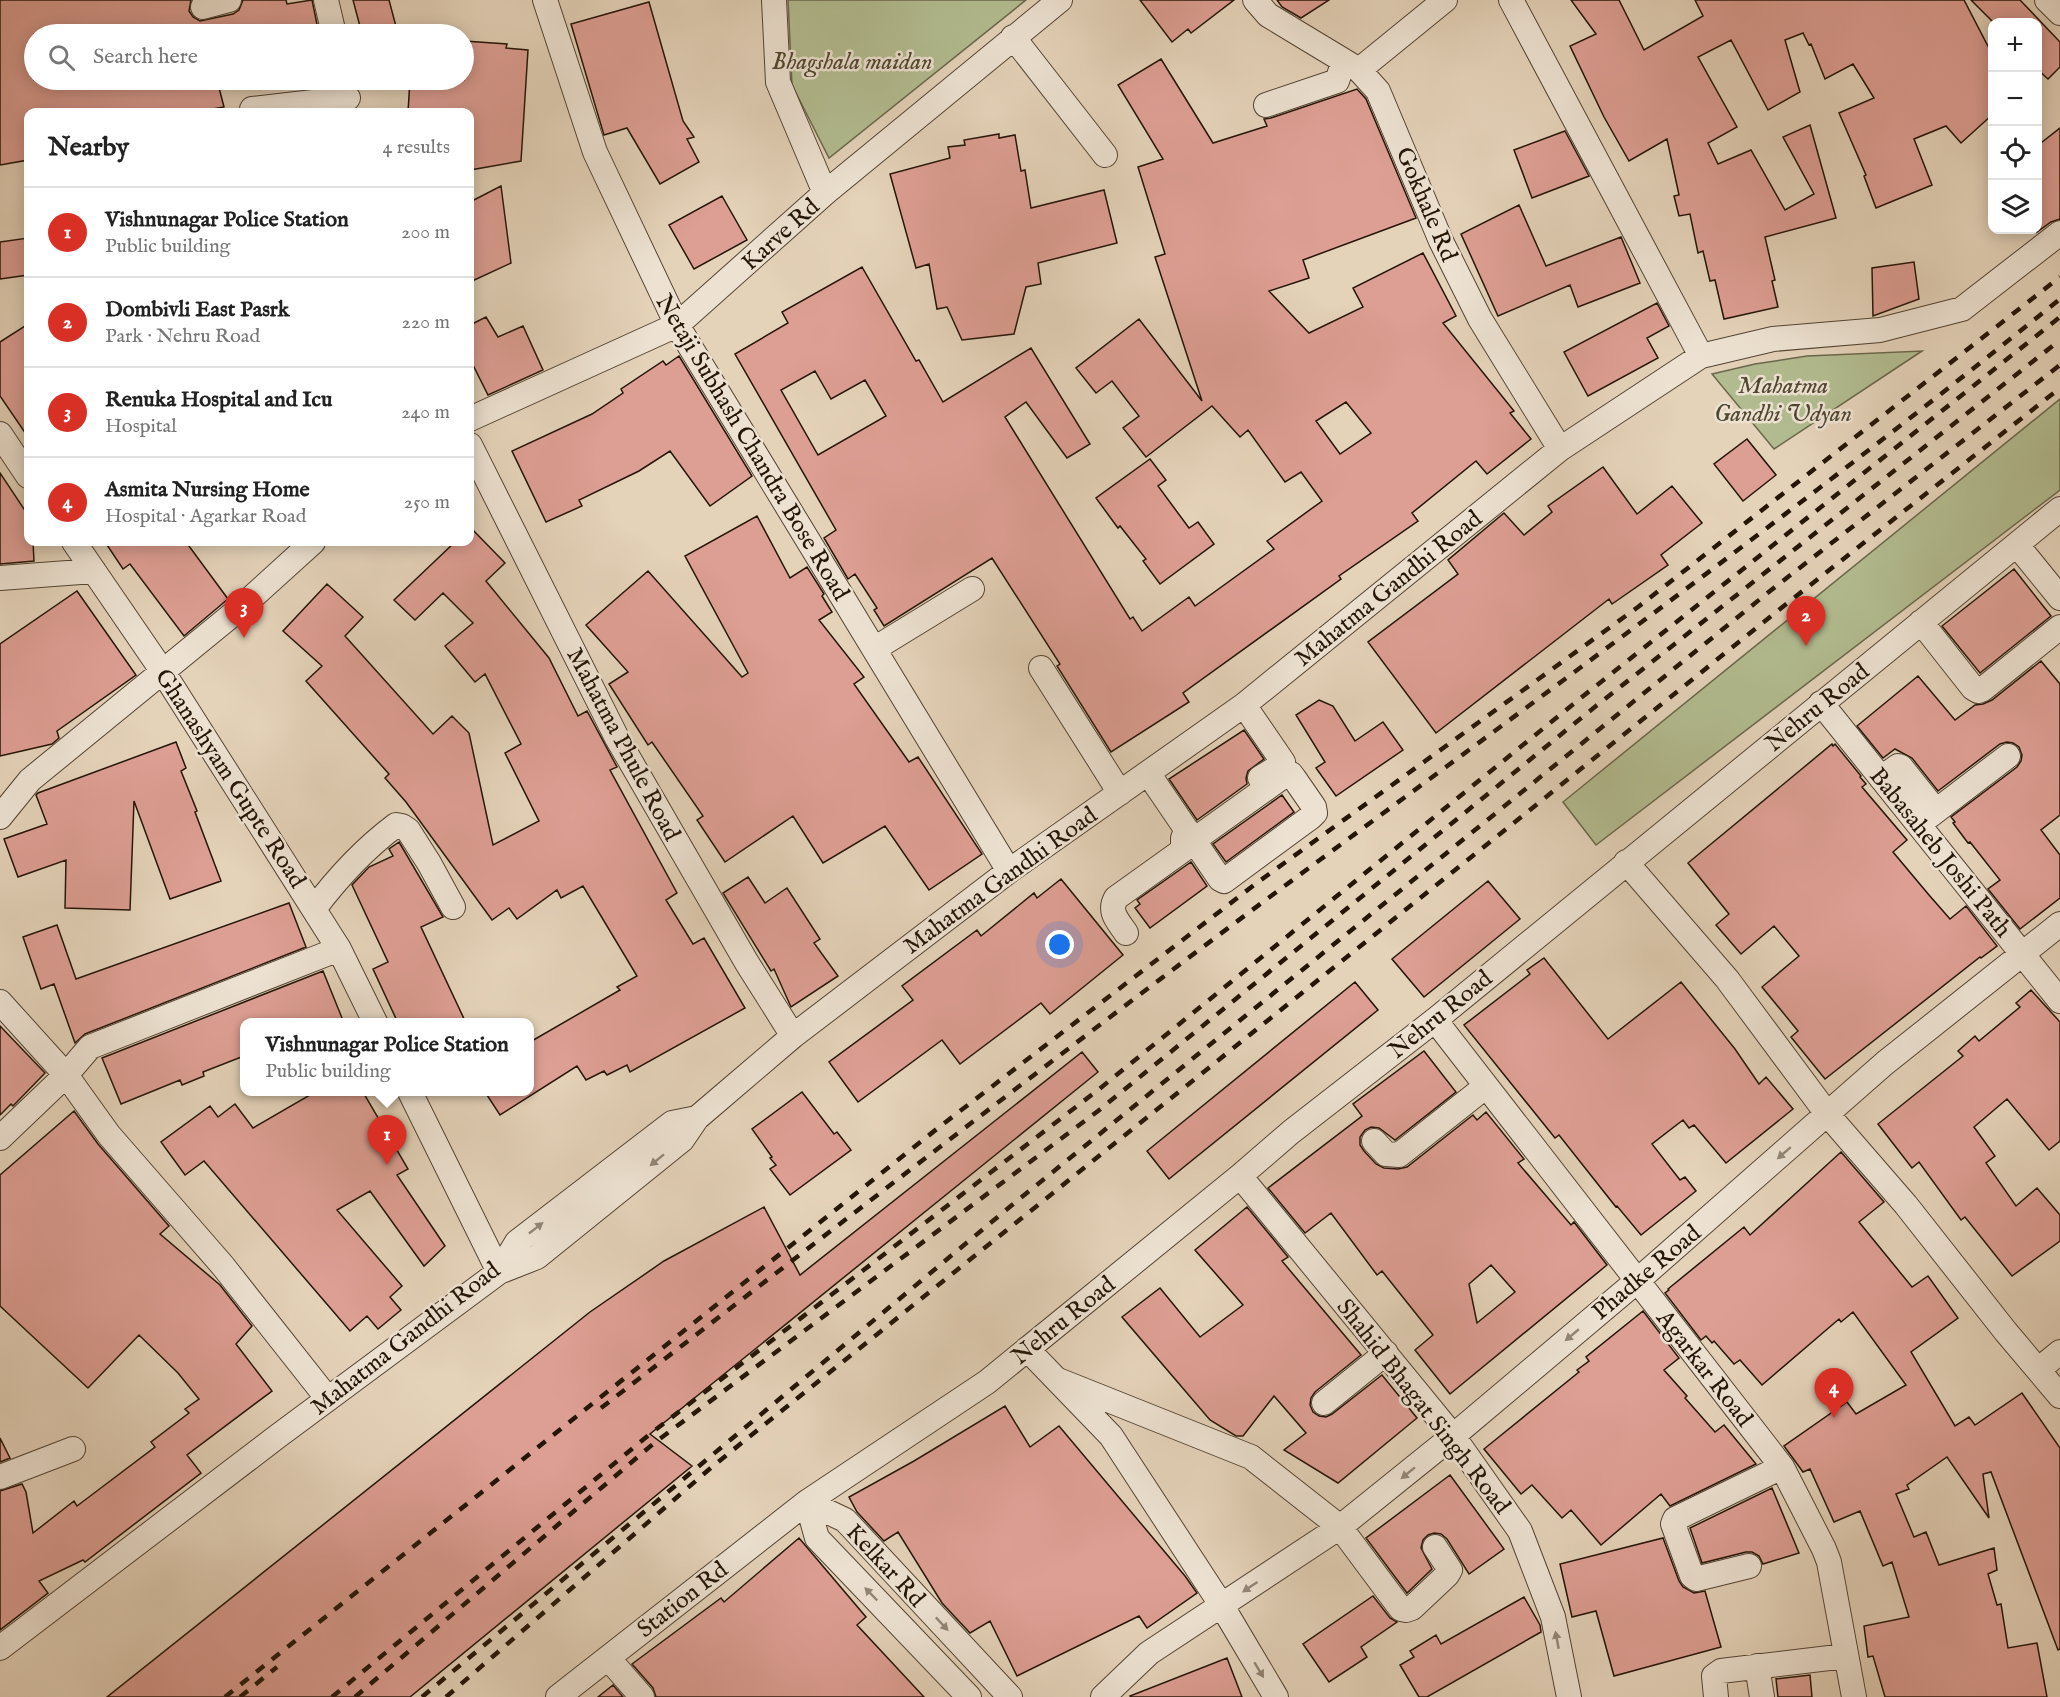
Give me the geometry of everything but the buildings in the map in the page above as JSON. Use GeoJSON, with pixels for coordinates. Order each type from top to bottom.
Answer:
{"type":"FeatureCollection","features":[{"type":"Feature","properties":{"kind":"street"},"geometry":{"type":"LineString","coordinates":[[203,7],[229,0]]}},
{"type":"Feature","properties":{"kind":"street"},"geometry":{"type":"LineString","coordinates":[[326,0],[332,24]]}},
{"type":"Feature","properties":{"kind":"street","name":"Netaji Subhash Chandra Bose Road"},"geometry":{"type":"LineString","coordinates":[[545,0],[595,152],[677,325],[1009,871]]}},
{"type":"Feature","properties":{"kind":"street"},"geometry":{"type":"LineString","coordinates":[[774,0],[778,81],[825,193]]}},
{"type":"Feature","properties":{"kind":"street","name":"Karve Rd"},"geometry":{"type":"LineString","coordinates":[[474,416],[677,325],[825,193],[1060,0]]}},
{"type":"Feature","properties":{"kind":"street","name":"Gokhale Rd"},"geometry":{"type":"LineString","coordinates":[[1255,0],[1268,15],[1351,65],[1378,91],[1441,242],[1480,319],[1560,448]]}},
{"type":"Feature","properties":{"kind":"street"},"geometry":{"type":"LineString","coordinates":[[1266,105],[1337,81],[1351,65],[1444,0]]}},
{"type":"Feature","properties":{"kind":"street"},"geometry":{"type":"LineString","coordinates":[[1511,0],[1701,356]]}},
{"type":"Feature","properties":{"kind":"street"},"geometry":{"type":"LineString","coordinates":[[2047,0],[2060,14]]}},
{"type":"Feature","properties":{"kind":"street"},"geometry":{"type":"LineString","coordinates":[[1014,37],[1105,155]]}},
{"type":"Feature","properties":{"kind":"street"},"geometry":{"type":"LineString","coordinates":[[267,108],[347,97]]}},
{"type":"Feature","properties":{"kind":"street","name":"Mahatma Gandhi Road"},"geometry":{"type":"LineString","coordinates":[[0,1648],[499,1272],[517,1242],[672,1123],[697,1118],[793,1036],[1009,871],[1244,705],[1560,448],[1701,356],[1773,339],[1880,330],[1962,309],[2060,233]]}},
{"type":"Feature","properties":{"kind":"street"},"geometry":{"type":"LineString","coordinates":[[0,434],[24,470]]}},
{"type":"Feature","properties":{"kind":"street","name":"Mahatma Phule Road"},"geometry":{"type":"LineString","coordinates":[[474,453],[617,738],[741,953],[793,1036]]}},
{"type":"Feature","properties":{"kind":"street","name":"Nehru Road"},"geometry":{"type":"LineString","coordinates":[[807,1502],[987,1382],[1291,1132],[1434,1020],[2060,509]]}},
{"type":"Feature","properties":{"kind":"street"},"geometry":{"type":"LineString","coordinates":[[2017,545],[2060,598]]}},
{"type":"Feature","properties":{"kind":"street","name":"Ghanashyam Gupte Road"},"geometry":{"type":"LineString","coordinates":[[77,546],[163,672],[314,909],[339,949],[373,1018]]}},
{"type":"Feature","properties":{"kind":"street"},"geometry":{"type":"LineString","coordinates":[[0,817],[30,780],[238,610],[309,546]]}},
{"type":"Feature","properties":{"kind":"street"},"geometry":{"type":"LineString","coordinates":[[0,578],[94,571]]}},
{"type":"Feature","properties":{"kind":"street"},"geometry":{"type":"LineString","coordinates":[[874,649],[972,589]]}},
{"type":"Feature","properties":{"kind":"street"},"geometry":{"type":"LineString","coordinates":[[1922,622],[1973,688],[1978,691],[1983,690],[2060,627]]}},
{"type":"Feature","properties":{"kind":"street"},"geometry":{"type":"LineString","coordinates":[[1041,668],[1120,793]]}},
{"type":"Feature","properties":{"kind":"street","name":"Babasaheb Joshi Path"},"geometry":{"type":"LineString","coordinates":[[1821,703],[1881,778],[1927,818],[2023,954],[2060,1001]]}},
{"type":"Feature","properties":{"kind":"street"},"geometry":{"type":"LineString","coordinates":[[1126,933],[1112,912],[1116,898],[1183,850],[1183,838],[1189,832],[1282,764],[1282,760],[1244,705]]}},
{"type":"Feature","properties":{"kind":"street"},"geometry":{"type":"LineString","coordinates":[[1927,818],[2008,756]]}},
{"type":"Feature","properties":{"kind":"street"},"geometry":{"type":"LineString","coordinates":[[1148,773],[1220,879],[1227,880],[1311,817],[1315,813],[1314,807],[1294,778],[1290,774],[1285,775],[1189,832]]}},
{"type":"Feature","properties":{"kind":"street"},"geometry":{"type":"LineString","coordinates":[[314,909],[338,876],[376,840],[396,825],[408,830],[453,907]]}},
{"type":"Feature","properties":{"kind":"street"},"geometry":{"type":"LineString","coordinates":[[1626,862],[1727,979],[1828,1115],[1906,1204],[2060,1395]]}},
{"type":"Feature","properties":{"kind":"street","name":"Phadke Road"},"geometry":{"type":"LineString","coordinates":[[1102,1697],[1149,1653],[1340,1527],[1454,1436],[1637,1281],[1886,1063],[2060,924]]}},
{"type":"Feature","properties":{"kind":"street"},"geometry":{"type":"LineString","coordinates":[[0,1138],[66,1075],[90,1047],[339,949]]}},
{"type":"Feature","properties":{"kind":"street"},"geometry":{"type":"LineString","coordinates":[[0,1002],[66,1075],[108,1135],[223,1266],[328,1399]]}},
{"type":"Feature","properties":{"kind":"street","name":"Agarkar Road"},"geometry":{"type":"LineString","coordinates":[[1434,1020],[1782,1467],[1829,1562],[1854,1697]]}},
{"type":"Feature","properties":{"kind":"street"},"geometry":{"type":"LineString","coordinates":[[1374,1142],[1386,1154],[1398,1155],[1485,1087]]}},
{"type":"Feature","properties":{"kind":"street"},"geometry":{"type":"LineString","coordinates":[[412,1096],[499,1272]]}},
{"type":"Feature","properties":{"kind":"street","name":"Shahid Bhagat Singh Road"},"geometry":{"type":"LineString","coordinates":[[1240,1176],[1454,1436],[1520,1531],[1553,1617],[1569,1697]]}},
{"type":"Feature","properties":{"kind":"street"},"geometry":{"type":"LineString","coordinates":[[1027,1349],[1111,1436],[1222,1606],[1276,1697]]}},
{"type":"Feature","properties":{"kind":"street"},"geometry":{"type":"LineString","coordinates":[[2038,1370],[2060,1352]]}},
{"type":"Feature","properties":{"kind":"street"},"geometry":{"type":"LineString","coordinates":[[1324,1403],[1386,1353]]}},
{"type":"Feature","properties":{"kind":"street"},"geometry":{"type":"LineString","coordinates":[[1058,1380],[1251,1457],[1340,1527],[1401,1609],[1412,1608],[1450,1570],[1434,1547]]}},
{"type":"Feature","properties":{"kind":"street"},"geometry":{"type":"LineString","coordinates":[[0,1477],[72,1449]]}},
{"type":"Feature","properties":{"kind":"street"},"geometry":{"type":"LineString","coordinates":[[1749,1566],[1696,1579],[1692,1576],[1673,1524],[1675,1519],[1782,1467]]}},
{"type":"Feature","properties":{"kind":"street","name":"Station Rd"},"geometry":{"type":"LineString","coordinates":[[558,1697],[807,1502]]}},
{"type":"Feature","properties":{"kind":"street","name":"Kelkar Rd"},"geometry":{"type":"LineString","coordinates":[[807,1502],[817,1538],[969,1697]]}},
{"type":"Feature","properties":{"kind":"street","name":"Kelkar Rd"},"geometry":{"type":"LineString","coordinates":[[807,1502],[845,1520],[1010,1697]]}},
{"type":"Feature","properties":{"kind":"street"},"geometry":{"type":"LineString","coordinates":[[1716,1697],[1714,1676],[1717,1672],[1846,1656]]}},
{"type":"Feature","properties":{"kind":"street"},"geometry":{"type":"LineString","coordinates":[[608,1658],[642,1697]]}},
{"type":"Feature","properties":{"kind":"street"},"geometry":{"type":"LineString","coordinates":[[1757,1666],[1762,1697]]}},
{"type":"Feature","properties":{"kind":"green space","name":"Bhagshala maidan"},"geometry":{"type":"Polygon","coordinates":[[[788,0],[1026,0],[829,158],[792,85],[788,0]]]}},
{"type":"Feature","properties":{"kind":"green space","name":"Mahatma Gandhi Udyan"},"geometry":{"type":"Polygon","coordinates":[[[1922,351],[1774,449],[1712,374],[1755,364],[1807,356],[1922,351]]]}},
{"type":"Feature","properties":{"kind":"green space"},"geometry":{"type":"Polygon","coordinates":[[[2060,399],[2060,490],[1596,845],[1563,802],[2060,399]]]}},
{"type":"Feature","properties":{"kind":"railway"},"geometry":{"type":"LineString","coordinates":[[225,1697],[938,1128],[1258,882],[1638,607],[2060,277]]}},
{"type":"Feature","properties":{"kind":"railway"},"geometry":{"type":"LineString","coordinates":[[601,1408],[1183,962],[1766,529],[2060,299]]}},
{"type":"Feature","properties":{"kind":"railway"},"geometry":{"type":"LineString","coordinates":[[332,1697],[650,1434],[1098,1090],[1582,697],[2060,317]]}},
{"type":"Feature","properties":{"kind":"railway"},"geometry":{"type":"LineString","coordinates":[[355,1697],[653,1444],[1098,1111],[1596,706],[2060,340]]}},
{"type":"Feature","properties":{"kind":"railway"},"geometry":{"type":"LineString","coordinates":[[422,1697],[1012,1205],[1770,591],[2060,365]]}},
{"type":"Feature","properties":{"kind":"railway"},"geometry":{"type":"LineString","coordinates":[[446,1697],[713,1466],[1785,605],[2060,388]]}},
{"type":"Feature","properties":{"kind":"railway"},"geometry":{"type":"LineString","coordinates":[[240,1697],[277,1667]]}},
{"type":"Feature","properties":{"kind":"place","name":"Renuka Hospital and Icu"},"geometry":{"type":"Point","coordinates":[244,638]}},
{"type":"Feature","properties":{"kind":"place","name":"Dombivli East Pasrk"},"geometry":{"type":"Point","coordinates":[1806,646]}},
{"type":"Feature","properties":{"kind":"place","name":"Vishnunagar Police Station"},"geometry":{"type":"Point","coordinates":[387,1165]}},
{"type":"Feature","properties":{"kind":"place","name":"Asmita Nursing Home"},"geometry":{"type":"Point","coordinates":[1834,1418]}}]}
